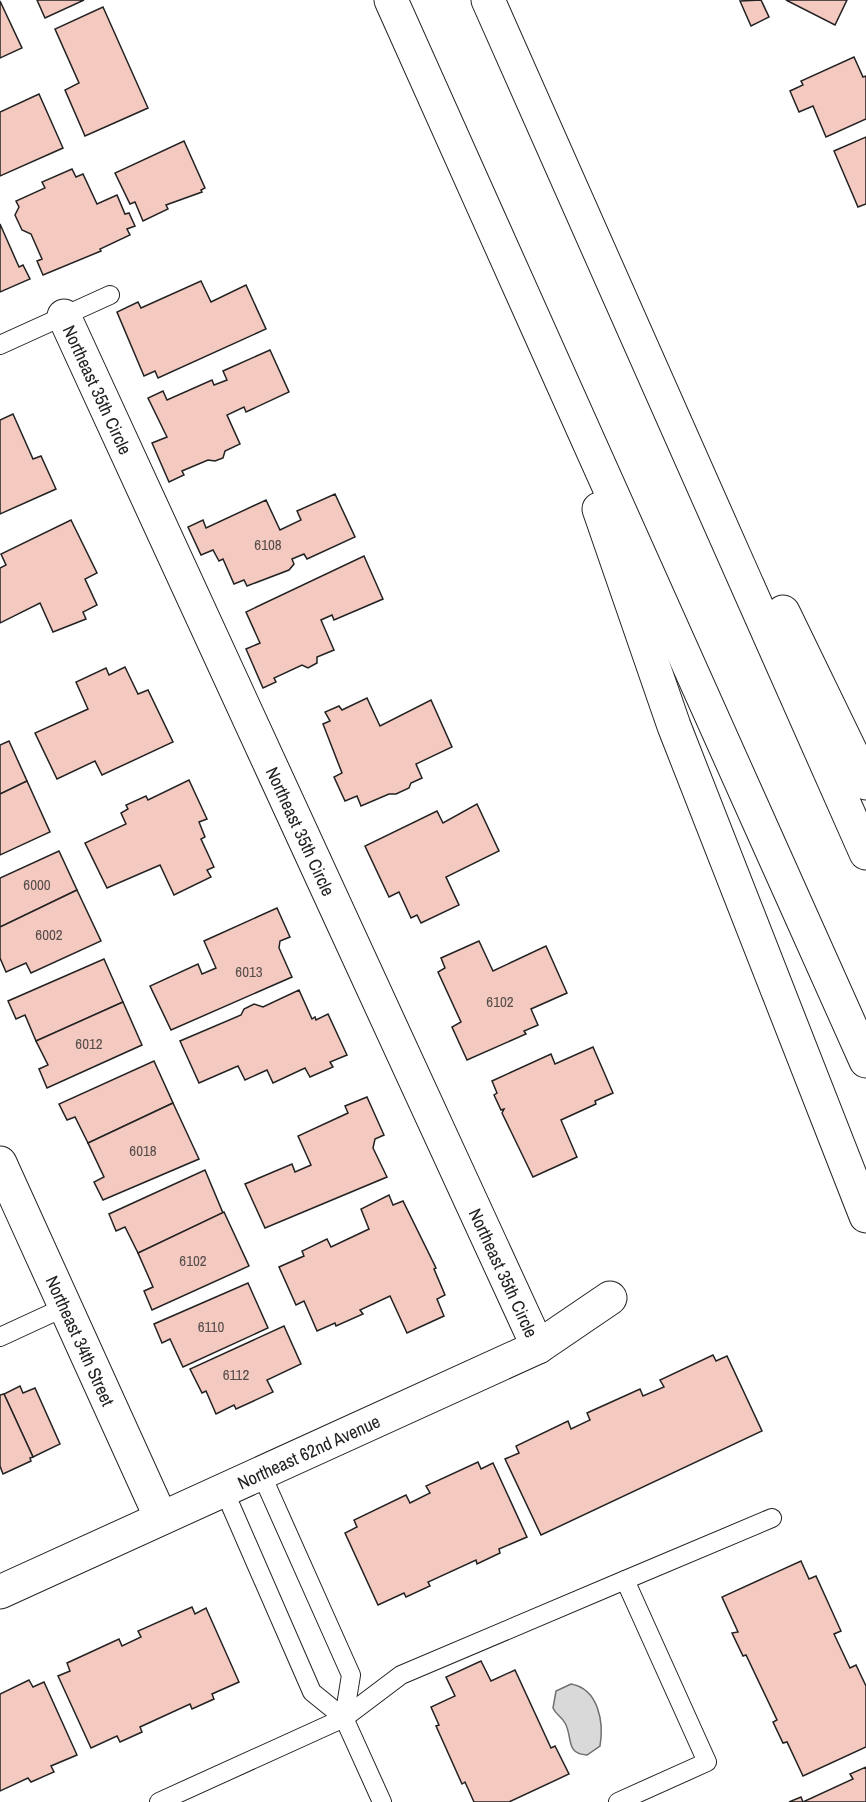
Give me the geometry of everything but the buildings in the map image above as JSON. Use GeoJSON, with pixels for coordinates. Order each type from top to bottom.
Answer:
{"type":"FeatureCollection","features":[{"type":"Feature","properties":{"kind":"main road"},"geometry":{"type":"LineString","coordinates":[[391,0],[866,1061]]}},
{"type":"Feature","properties":{"kind":"main road"},"geometry":{"type":"LineString","coordinates":[[488,0],[866,783]]}},
{"type":"Feature","properties":{"kind":"main road"},"geometry":{"type":"LineString","coordinates":[[532,95],[866,853]]}},
{"type":"Feature","properties":{"kind":"main road"},"geometry":{"type":"LineString","coordinates":[[528,306],[674,726],[866,1216]]}},
{"type":"Feature","properties":{"kind":"main road","name":"Northeast 35th Circle"},"geometry":{"type":"LineString","coordinates":[[64,316],[538,1347]]}},
{"type":"Feature","properties":{"kind":"main road","name":"Northeast 34th Street"},"geometry":{"type":"LineString","coordinates":[[0,1163],[161,1518]]}},
{"type":"Feature","properties":{"kind":"main road","name":"Northeast 62nd Avenue"},"geometry":{"type":"LineString","coordinates":[[0,1592],[223,1488],[538,1347],[610,1298]]}},
{"type":"Feature","properties":{"kind":"lane"},"geometry":{"type":"LineString","coordinates":[[0,345],[110,295]]}},
{"type":"Feature","properties":{"kind":"lane"},"geometry":{"type":"LineString","coordinates":[[0,1338],[66,1307]]}},
{"type":"Feature","properties":{"kind":"lane"},"geometry":{"type":"LineString","coordinates":[[260,1472],[351,1675],[344,1718]]}},
{"type":"Feature","properties":{"kind":"lane"},"geometry":{"type":"LineString","coordinates":[[223,1488],[312,1692],[344,1718],[382,1802]]}},
{"type":"Feature","properties":{"kind":"lane"},"geometry":{"type":"LineString","coordinates":[[159,1802],[344,1718],[401,1675],[772,1518]]}},
{"type":"Feature","properties":{"kind":"lane"},"geometry":{"type":"LineString","coordinates":[[618,1802],[707,1762],[625,1580]]}},
{"type":"Feature","properties":{"kind":"shaded area"},"geometry":{"type":"Polygon","coordinates":[[[571,1684],[588,1693],[598,1708],[601,1727],[600,1746],[587,1755],[575,1752],[572,1748],[565,1723],[553,1708],[556,1691],[571,1684]]]}}]}
